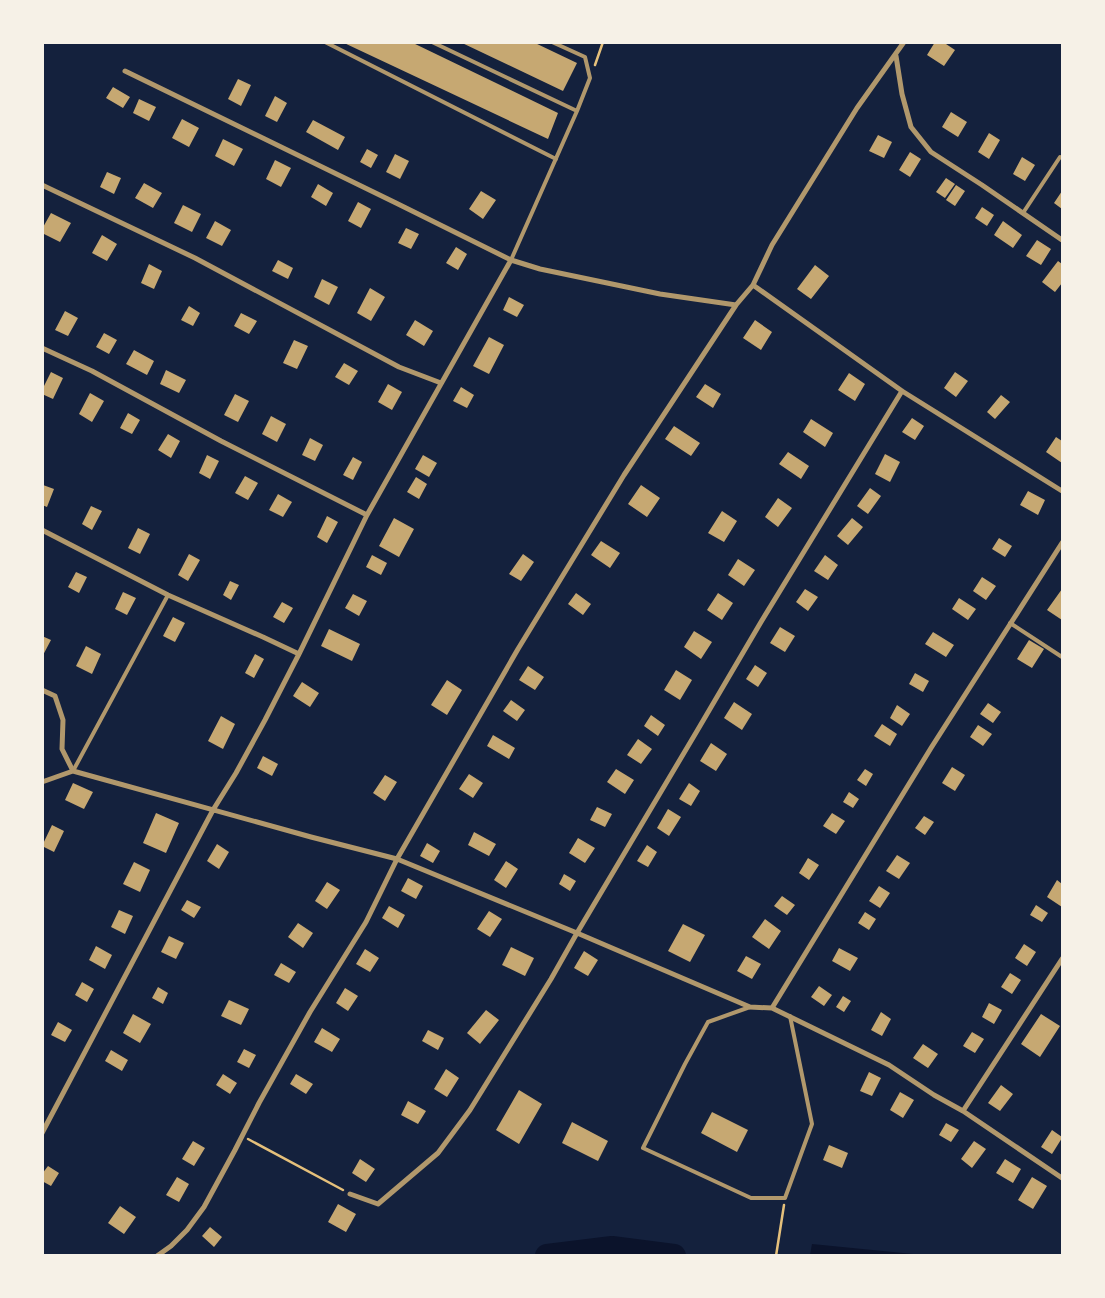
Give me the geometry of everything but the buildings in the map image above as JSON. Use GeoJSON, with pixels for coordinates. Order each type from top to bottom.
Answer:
{"type":"FeatureCollection","features":[{"type":"Feature","properties":{"kind":"street"},"geometry":{"type":"LineString","coordinates":[[157,1256],[171,1246],[187,1230],[204,1207],[310,1012],[366,922],[396,858],[518,649],[614,491],[736,305],[753,285],[772,245],[858,108],[904,42]]}},
{"type":"Feature","properties":{"kind":"street"},"geometry":{"type":"LineString","coordinates":[[896,56],[910,127],[931,152],[1062,240]]}},
{"type":"Feature","properties":{"kind":"street"},"geometry":{"type":"LineString","coordinates":[[126,72],[396,202],[511,260],[540,269],[660,294],[736,305]]}},
{"type":"Feature","properties":{"kind":"street"},"geometry":{"type":"LineString","coordinates":[[42,185],[195,258],[399,367],[441,383]]}},
{"type":"Feature","properties":{"kind":"street"},"geometry":{"type":"LineString","coordinates":[[42,1133],[213,810],[236,773],[299,654],[366,515],[511,260]]}},
{"type":"Feature","properties":{"kind":"street"},"geometry":{"type":"LineString","coordinates":[[753,285],[902,391],[1062,491]]}},
{"type":"Feature","properties":{"kind":"street"},"geometry":{"type":"LineString","coordinates":[[42,348],[92,371],[366,515]]}},
{"type":"Feature","properties":{"kind":"street"},"geometry":{"type":"LineString","coordinates":[[350,1194],[378,1204],[438,1153],[470,1110],[551,979],[761,622],[902,391]]}},
{"type":"Feature","properties":{"kind":"street"},"geometry":{"type":"LineString","coordinates":[[42,530],[168,595],[299,654]]}},
{"type":"Feature","properties":{"kind":"street"},"geometry":{"type":"LineString","coordinates":[[772,1008],[931,748],[1062,543]]}},
{"type":"Feature","properties":{"kind":"street"},"geometry":{"type":"LineString","coordinates":[[42,690],[55,696],[63,720],[62,749],[73,771]]}},
{"type":"Feature","properties":{"kind":"street"},"geometry":{"type":"LineString","coordinates":[[42,789],[44,782],[73,771],[310,837],[396,858],[750,1007],[772,1008],[790,1016],[889,1065],[934,1095],[963,1111],[1062,1178]]}},
{"type":"Feature","properties":{"kind":"street"},"geometry":{"type":"LineString","coordinates":[[963,1111],[1062,958]]}},
{"type":"Feature","properties":{"kind":"lane"},"geometry":{"type":"LineString","coordinates":[[325,42],[556,159]]}},
{"type":"Feature","properties":{"kind":"lane"},"geometry":{"type":"LineString","coordinates":[[432,42],[577,111]]}},
{"type":"Feature","properties":{"kind":"lane"},"geometry":{"type":"LineString","coordinates":[[511,260],[590,78],[584,57],[552,42]]}},
{"type":"Feature","properties":{"kind":"lane"},"geometry":{"type":"LineString","coordinates":[[1023,213],[1060,156]]}},
{"type":"Feature","properties":{"kind":"lane"},"geometry":{"type":"LineString","coordinates":[[73,771],[168,595]]}},
{"type":"Feature","properties":{"kind":"lane"},"geometry":{"type":"LineString","coordinates":[[1010,623],[1062,657]]}},
{"type":"Feature","properties":{"kind":"lane"},"geometry":{"type":"LineString","coordinates":[[750,1007],[708,1022],[643,1148],[752,1198],[785,1198],[812,1124],[790,1016]]}},
{"type":"Feature","properties":{"kind":"path"},"geometry":{"type":"LineString","coordinates":[[590,78],[603,42]]}},
{"type":"Feature","properties":{"kind":"path"},"geometry":{"type":"LineString","coordinates":[[243,1136],[350,1194]]}},
{"type":"Feature","properties":{"kind":"path"},"geometry":{"type":"LineString","coordinates":[[776,1256],[785,1198]]}},
{"type":"Feature","properties":{"kind":"water"},"geometry":{"type":"Polygon","coordinates":[[[812,1244],[923,1255],[810,1255],[812,1244]]]}},
{"type":"Feature","properties":{"kind":"waterway"},"geometry":{"type":"LineString","coordinates":[[547,1256],[612,1248],[674,1256]]}}]}
